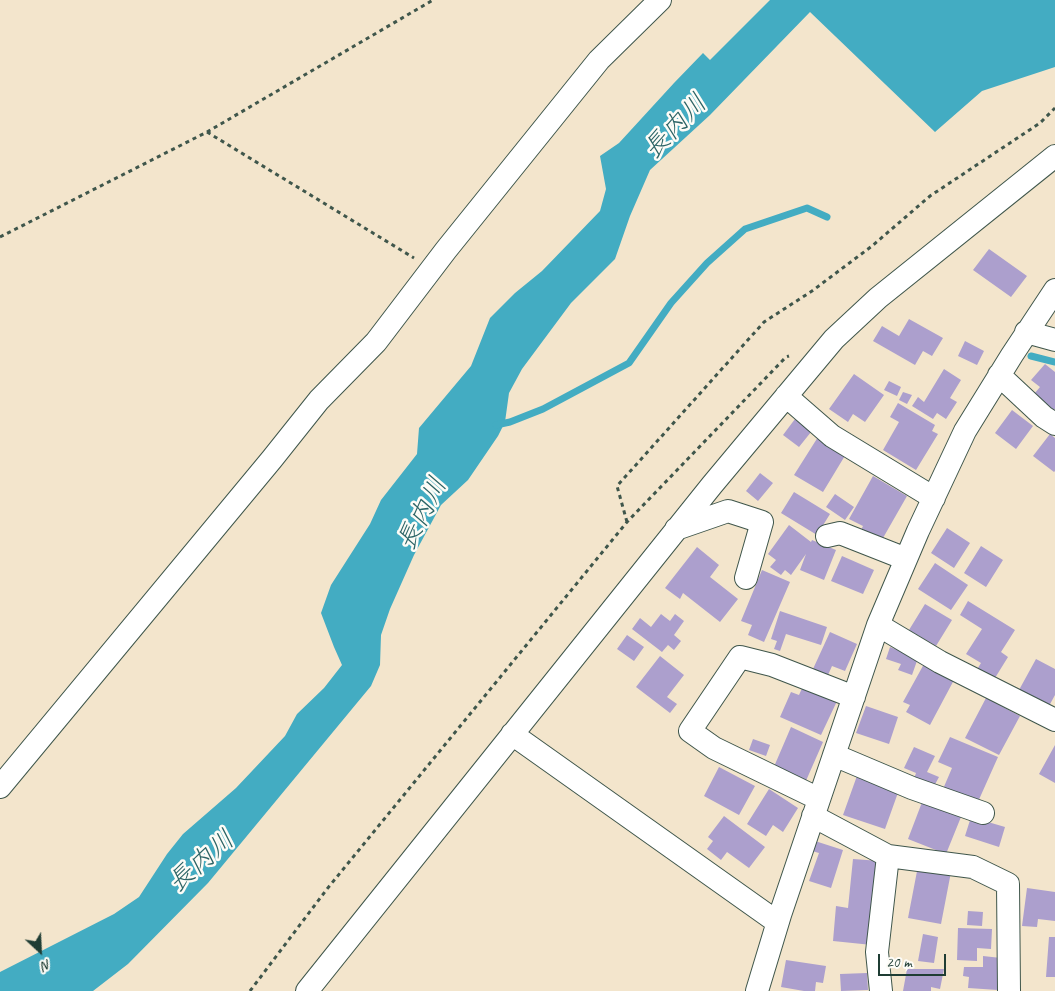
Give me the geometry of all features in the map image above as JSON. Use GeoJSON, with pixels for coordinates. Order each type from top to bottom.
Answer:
{"type":"FeatureCollection","features":[{"type":"Feature","properties":{"kind":"street"},"geometry":{"type":"LineString","coordinates":[[0,788],[319,400],[376,342],[432,268],[599,60],[660,0]]}},
{"type":"Feature","properties":{"kind":"street"},"geometry":{"type":"LineString","coordinates":[[307,991],[675,530],[834,339],[878,298],[1055,156]]}},
{"type":"Feature","properties":{"kind":"street"},"geometry":{"type":"LineString","coordinates":[[757,991],[778,922],[878,625],[965,431],[1026,332],[1055,290]]}},
{"type":"Feature","properties":{"kind":"street"},"geometry":{"type":"LineString","coordinates":[[1026,332],[1055,340]]}},
{"type":"Feature","properties":{"kind":"street"},"geometry":{"type":"LineString","coordinates":[[999,375],[1044,417],[1055,424]]}},
{"type":"Feature","properties":{"kind":"street"},"geometry":{"type":"LineString","coordinates":[[786,396],[832,436],[934,498]]}},
{"type":"Feature","properties":{"kind":"street"},"geometry":{"type":"LineString","coordinates":[[675,530],[728,511],[762,522],[746,578]]}},
{"type":"Feature","properties":{"kind":"street"},"geometry":{"type":"LineString","coordinates":[[827,536],[840,534],[906,560]]}},
{"type":"Feature","properties":{"kind":"street"},"geometry":{"type":"LineString","coordinates":[[878,625],[940,662],[1055,720]]}},
{"type":"Feature","properties":{"kind":"street"},"geometry":{"type":"LineString","coordinates":[[854,697],[772,665],[740,657],[690,731],[714,748],[816,808],[888,856],[973,867],[1008,884],[1008,991]]}},
{"type":"Feature","properties":{"kind":"street"},"geometry":{"type":"LineString","coordinates":[[512,734],[778,922]]}},
{"type":"Feature","properties":{"kind":"street"},"geometry":{"type":"LineString","coordinates":[[834,755],[912,788],[983,813]]}},
{"type":"Feature","properties":{"kind":"street"},"geometry":{"type":"LineString","coordinates":[[881,991],[877,952],[888,856]]}},
{"type":"Feature","properties":{"kind":"path"},"geometry":{"type":"LineString","coordinates":[[0,237],[207,132],[433,0]]}},
{"type":"Feature","properties":{"kind":"path"},"geometry":{"type":"LineString","coordinates":[[627,522],[617,486],[764,322],[812,291],[872,246],[930,196],[1040,123],[1055,108]]}},
{"type":"Feature","properties":{"kind":"path"},"geometry":{"type":"LineString","coordinates":[[207,132],[432,268]]}},
{"type":"Feature","properties":{"kind":"path"},"geometry":{"type":"LineString","coordinates":[[250,991],[328,890],[627,522],[786,357],[794,354]]}},
{"type":"Feature","properties":{"kind":"water","name":"長内川"},"geometry":{"type":"Polygon","coordinates":[[[770,0],[1055,0],[1055,67],[982,91],[935,132],[810,12],[710,115],[650,170],[630,216],[615,259],[571,303],[522,369],[509,393],[505,422],[498,436],[468,480],[441,505],[414,555],[390,609],[381,635],[380,665],[371,686],[208,883],[128,964],[93,991],[0,991],[0,972],[114,914],[139,897],[167,854],[183,834],[236,788],[285,736],[297,714],[324,688],[342,665],[321,613],[331,585],[370,524],[381,500],[417,454],[419,428],[471,366],[490,318],[515,293],[542,271],[600,211],[606,189],[600,156],[619,143],[703,53],[710,60],[770,0]]]}},
{"type":"Feature","properties":{"kind":"building"},"geometry":{"type":"Polygon","coordinates":[[[989,249],[1027,276],[1011,297],[973,270],[989,249]]]}},
{"type":"Feature","properties":{"kind":"building"},"geometry":{"type":"Polygon","coordinates":[[[909,319],[943,338],[932,356],[923,351],[915,365],[873,341],[882,326],[899,336],[909,319]]]}},
{"type":"Feature","properties":{"kind":"building"},"geometry":{"type":"Polygon","coordinates":[[[965,341],[984,351],[977,365],[958,356],[965,341]]]}},
{"type":"Feature","properties":{"kind":"building"},"geometry":{"type":"Polygon","coordinates":[[[1045,364],[1055,372],[1055,409],[1053,410],[1034,394],[1040,387],[1031,380],[1045,364]]]}},
{"type":"Feature","properties":{"kind":"building"},"geometry":{"type":"Polygon","coordinates":[[[944,369],[961,380],[950,398],[957,402],[946,419],[937,413],[933,419],[912,406],[918,397],[924,402],[944,369]]]}},
{"type":"Feature","properties":{"kind":"building"},"geometry":{"type":"Polygon","coordinates":[[[854,374],[884,395],[865,422],[853,414],[848,422],[829,409],[854,374]]]}},
{"type":"Feature","properties":{"kind":"building"},"geometry":{"type":"Polygon","coordinates":[[[889,381],[901,387],[897,396],[884,390],[889,381]]]}},
{"type":"Feature","properties":{"kind":"building"},"geometry":{"type":"Polygon","coordinates":[[[903,392],[912,395],[907,404],[899,400],[903,392]]]}},
{"type":"Feature","properties":{"kind":"building"},"geometry":{"type":"Polygon","coordinates":[[[898,403],[935,425],[932,431],[938,434],[916,470],[883,450],[899,422],[890,417],[898,403]]]}},
{"type":"Feature","properties":{"kind":"building"},"geometry":{"type":"Polygon","coordinates":[[[1012,410],[1033,426],[1016,449],[995,433],[1012,410]]]}},
{"type":"Feature","properties":{"kind":"building"},"geometry":{"type":"Polygon","coordinates":[[[795,419],[811,432],[799,447],[783,435],[795,419]]]}},
{"type":"Feature","properties":{"kind":"building"},"geometry":{"type":"Polygon","coordinates":[[[1050,434],[1055,438],[1054,472],[1033,456],[1050,434]]]}},
{"type":"Feature","properties":{"kind":"building"},"geometry":{"type":"Polygon","coordinates":[[[818,437],[846,454],[823,492],[794,475],[818,437]]]}},
{"type":"Feature","properties":{"kind":"building"},"geometry":{"type":"Polygon","coordinates":[[[760,473],[773,483],[758,501],[746,491],[760,473]]]}},
{"type":"Feature","properties":{"kind":"building"},"geometry":{"type":"Polygon","coordinates":[[[873,476],[907,496],[879,545],[859,534],[863,526],[849,519],[873,476]]]}},
{"type":"Feature","properties":{"kind":"building"},"geometry":{"type":"Polygon","coordinates":[[[794,492],[830,514],[817,535],[781,513],[794,492]]]}},
{"type":"Feature","properties":{"kind":"building"},"geometry":{"type":"Polygon","coordinates":[[[835,494],[854,507],[845,520],[826,507],[835,494]]]}},
{"type":"Feature","properties":{"kind":"building"},"geometry":{"type":"Polygon","coordinates":[[[789,525],[811,542],[812,540],[836,550],[824,580],[800,570],[806,554],[791,575],[785,570],[781,575],[770,567],[776,560],[768,554],[789,525]]]}},
{"type":"Feature","properties":{"kind":"building"},"geometry":{"type":"Polygon","coordinates":[[[947,528],[970,543],[954,568],[931,553],[947,528]]]}},
{"type":"Feature","properties":{"kind":"building"},"geometry":{"type":"Polygon","coordinates":[[[981,546],[1003,560],[986,587],[964,573],[981,546]]]}},
{"type":"Feature","properties":{"kind":"building"},"geometry":{"type":"Polygon","coordinates":[[[697,547],[719,565],[710,577],[738,599],[720,622],[683,593],[680,599],[665,588],[697,547]]]}},
{"type":"Feature","properties":{"kind":"building"},"geometry":{"type":"Polygon","coordinates":[[[842,556],[874,570],[863,594],[831,581],[842,556]]]}},
{"type":"Feature","properties":{"kind":"building"},"geometry":{"type":"Polygon","coordinates":[[[935,563],[968,585],[951,610],[918,589],[935,563]]]}},
{"type":"Feature","properties":{"kind":"building"},"geometry":{"type":"Polygon","coordinates":[[[762,570],[790,582],[764,642],[748,635],[752,625],[741,621],[762,570]]]}},
{"type":"Feature","properties":{"kind":"building"},"geometry":{"type":"Polygon","coordinates":[[[968,601],[1015,630],[1001,652],[1008,657],[990,686],[973,676],[981,663],[966,654],[982,629],[960,615],[968,601]]]}},
{"type":"Feature","properties":{"kind":"building"},"geometry":{"type":"Polygon","coordinates":[[[925,604],[952,620],[936,646],[909,630],[925,604]]]}},
{"type":"Feature","properties":{"kind":"building"},"geometry":{"type":"Polygon","coordinates":[[[780,611],[827,627],[821,645],[786,634],[780,651],[774,649],[777,641],[771,639],[780,611]]]}},
{"type":"Feature","properties":{"kind":"building"},"geometry":{"type":"Polygon","coordinates":[[[661,614],[670,621],[675,614],[684,621],[674,635],[681,641],[674,650],[668,645],[662,652],[632,629],[640,618],[651,627],[661,614]]]}},
{"type":"Feature","properties":{"kind":"building"},"geometry":{"type":"Polygon","coordinates":[[[830,632],[857,644],[845,671],[832,666],[828,675],[813,669],[830,632]]]}},
{"type":"Feature","properties":{"kind":"building"},"geometry":{"type":"Polygon","coordinates":[[[627,635],[644,647],[634,661],[617,649],[627,635]]]}},
{"type":"Feature","properties":{"kind":"building"},"geometry":{"type":"Polygon","coordinates":[[[890,647],[918,658],[912,675],[898,670],[901,664],[886,659],[890,647]]]}},
{"type":"Feature","properties":{"kind":"building"},"geometry":{"type":"Polygon","coordinates":[[[660,656],[684,675],[667,697],[677,704],[670,713],[636,687],[660,656]]]}},
{"type":"Feature","properties":{"kind":"building"},"geometry":{"type":"Polygon","coordinates":[[[1036,659],[1055,669],[1055,695],[1049,706],[1019,690],[1036,659]]]}},
{"type":"Feature","properties":{"kind":"building"},"geometry":{"type":"Polygon","coordinates":[[[924,664],[954,680],[930,725],[906,712],[910,705],[903,702],[924,664]]]}},
{"type":"Feature","properties":{"kind":"building"},"geometry":{"type":"Polygon","coordinates":[[[804,684],[838,699],[821,735],[780,717],[791,692],[799,695],[804,684]]]}},
{"type":"Feature","properties":{"kind":"building"},"geometry":{"type":"Polygon","coordinates":[[[986,698],[1020,716],[999,755],[965,738],[986,698]]]}},
{"type":"Feature","properties":{"kind":"building"},"geometry":{"type":"Polygon","coordinates":[[[866,706],[898,717],[889,744],[856,733],[866,706]]]}},
{"type":"Feature","properties":{"kind":"building"},"geometry":{"type":"Polygon","coordinates":[[[791,727],[823,742],[805,783],[773,769],[791,727]]]}},
{"type":"Feature","properties":{"kind":"building"},"geometry":{"type":"Polygon","coordinates":[[[950,737],[998,757],[977,804],[943,789],[952,768],[938,762],[950,737]]]}},
{"type":"Feature","properties":{"kind":"building"},"geometry":{"type":"Polygon","coordinates":[[[753,739],[770,745],[766,756],[749,750],[753,739]]]}},
{"type":"Feature","properties":{"kind":"building"},"geometry":{"type":"Polygon","coordinates":[[[1055,745],[1055,783],[1039,774],[1055,745]]]}},
{"type":"Feature","properties":{"kind":"building"},"geometry":{"type":"Polygon","coordinates":[[[914,747],[935,756],[927,772],[939,777],[932,790],[913,782],[916,773],[904,768],[914,747]]]}},
{"type":"Feature","properties":{"kind":"building"},"geometry":{"type":"Polygon","coordinates":[[[719,767],[755,786],[739,815],[704,796],[719,767]]]}},
{"type":"Feature","properties":{"kind":"building"},"geometry":{"type":"Polygon","coordinates":[[[858,773],[900,787],[885,829],[843,815],[858,773]]]}},
{"type":"Feature","properties":{"kind":"building"},"geometry":{"type":"Polygon","coordinates":[[[769,789],[798,808],[783,832],[773,825],[766,836],[747,824],[769,789]]]}},
{"type":"Feature","properties":{"kind":"building"},"geometry":{"type":"Polygon","coordinates":[[[924,797],[963,812],[946,854],[908,839],[924,797]]]}},
{"type":"Feature","properties":{"kind":"building"},"geometry":{"type":"Polygon","coordinates":[[[724,816],[765,847],[749,868],[727,852],[721,860],[707,849],[713,841],[708,837],[724,816]]]}},
{"type":"Feature","properties":{"kind":"building"},"geometry":{"type":"Polygon","coordinates":[[[971,817],[1005,827],[999,847],[965,836],[971,817]]]}},
{"type":"Feature","properties":{"kind":"building"},"geometry":{"type":"Polygon","coordinates":[[[815,841],[843,850],[831,888],[809,881],[819,853],[812,851],[815,841]]]}},
{"type":"Feature","properties":{"kind":"building"},"geometry":{"type":"Polygon","coordinates":[[[853,859],[880,861],[872,945],[833,941],[836,906],[848,908],[853,859]]]}},
{"type":"Feature","properties":{"kind":"building"},"geometry":{"type":"Polygon","coordinates":[[[918,866],[951,872],[941,924],[908,918],[918,866]]]}},
{"type":"Feature","properties":{"kind":"building"},"geometry":{"type":"Polygon","coordinates":[[[1027,888],[1055,892],[1055,921],[1038,919],[1037,927],[1022,926],[1027,888]]]}},
{"type":"Feature","properties":{"kind":"building"},"geometry":{"type":"Polygon","coordinates":[[[968,911],[983,912],[982,926],[967,925],[968,911]]]}},
{"type":"Feature","properties":{"kind":"building"},"geometry":{"type":"Polygon","coordinates":[[[958,928],[992,929],[991,949],[977,948],[977,961],[957,960],[958,928]]]}},
{"type":"Feature","properties":{"kind":"building"},"geometry":{"type":"Polygon","coordinates":[[[923,934],[938,937],[934,963],[918,961],[923,934]]]}},
{"type":"Feature","properties":{"kind":"building"},"geometry":{"type":"Polygon","coordinates":[[[1049,937],[1055,937],[1055,977],[1046,977],[1049,937]]]}},
{"type":"Feature","properties":{"kind":"building"},"geometry":{"type":"Polygon","coordinates":[[[983,956],[1001,958],[998,990],[968,988],[969,977],[963,976],[964,967],[983,967],[983,956]]]}},
{"type":"Feature","properties":{"kind":"building"},"geometry":{"type":"Polygon","coordinates":[[[786,960],[826,966],[823,983],[816,982],[815,991],[781,987],[786,960]]]}},
{"type":"Feature","properties":{"kind":"building"},"geometry":{"type":"Polygon","coordinates":[[[907,969],[944,969],[940,989],[931,987],[931,991],[903,991],[907,969]]]}},
{"type":"Feature","properties":{"kind":"building"},"geometry":{"type":"Polygon","coordinates":[[[867,973],[868,990],[841,991],[840,974],[867,973]]]}},
{"type":"Feature","properties":{"kind":"waterway"},"geometry":{"type":"LineString","coordinates":[[496,425],[510,422],[543,409],[629,363],[671,303],[707,263],[745,229],[807,208],[827,217]]}},
{"type":"Feature","properties":{"kind":"waterway"},"geometry":{"type":"LineString","coordinates":[[1031,356],[1055,362]]}}]}
